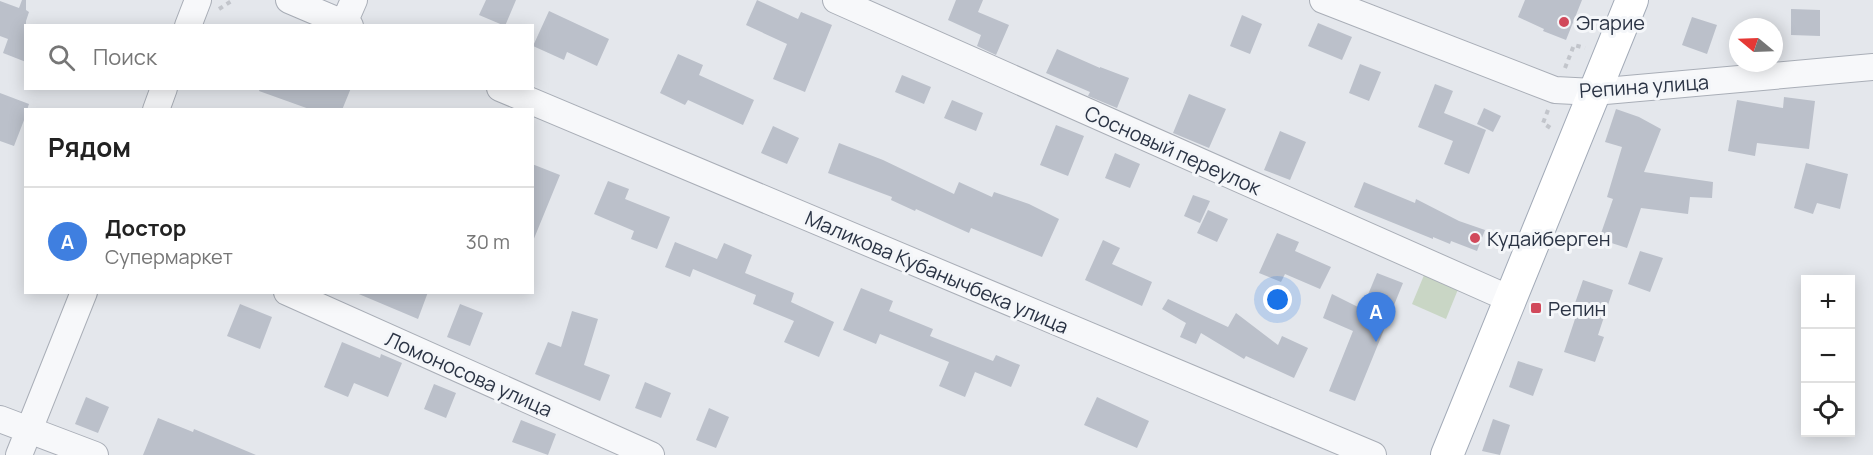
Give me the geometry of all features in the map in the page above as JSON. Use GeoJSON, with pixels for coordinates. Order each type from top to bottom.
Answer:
{"type":"FeatureCollection","features":[{"type":"Feature","properties":{"kind":"main road"},"geometry":{"type":"LineString","coordinates":[[1447,455],[1632,0]]}},
{"type":"Feature","properties":{"kind":"street"},"geometry":{"type":"LineString","coordinates":[[190,24],[198,0]]}},
{"type":"Feature","properties":{"kind":"street"},"geometry":{"type":"LineString","coordinates":[[289,0],[350,16]]}},
{"type":"Feature","properties":{"kind":"street","name":"Сосновый переулок"},"geometry":{"type":"LineString","coordinates":[[836,0],[1510,299]]}},
{"type":"Feature","properties":{"kind":"street","name":"Репина улица"},"geometry":{"type":"LineString","coordinates":[[1323,0],[1555,90],[1594,92],[1873,67]]}},
{"type":"Feature","properties":{"kind":"street"},"geometry":{"type":"LineString","coordinates":[[157,108],[163,90]]}},
{"type":"Feature","properties":{"kind":"street","name":"Маликова Кубанычбека улица"},"geometry":{"type":"LineString","coordinates":[[505,90],[1373,455]]}},
{"type":"Feature","properties":{"kind":"street"},"geometry":{"type":"LineString","coordinates":[[19,455],[83,294]]}},
{"type":"Feature","properties":{"kind":"street","name":"Ломоносова улица"},"geometry":{"type":"LineString","coordinates":[[291,294],[651,455]]}},
{"type":"Feature","properties":{"kind":"street"},"geometry":{"type":"LineString","coordinates":[[0,419],[95,455]]}},
{"type":"Feature","properties":{"kind":"path"},"geometry":{"type":"LineString","coordinates":[[1565,68],[1574,45],[1592,51]]}},
{"type":"Feature","properties":{"kind":"path"},"geometry":{"type":"LineString","coordinates":[[1549,107],[1542,123],[1556,132]]}},
{"type":"Feature","properties":{"kind":"green space"},"geometry":{"type":"Polygon","coordinates":[[[1427,268],[1461,282],[1446,319],[1412,304],[1427,268]]]}},
{"type":"Feature","properties":{"kind":"building"},"geometry":{"type":"Polygon","coordinates":[[[22,0],[26,0],[26,10],[29,12],[26,24],[24,24],[24,61],[3,53],[8,39],[0,36],[0,1],[19,8],[22,0]]]}},
{"type":"Feature","properties":{"kind":"building"},"geometry":{"type":"Polygon","coordinates":[[[486,0],[516,0],[506,24],[479,15],[486,0]]]}},
{"type":"Feature","properties":{"kind":"building"},"geometry":{"type":"Polygon","coordinates":[[[757,0],[798,19],[801,12],[832,25],[805,92],[773,79],[787,44],[746,25],[757,0]]]}},
{"type":"Feature","properties":{"kind":"building"},"geometry":{"type":"Polygon","coordinates":[[[956,0],[983,0],[978,12],[1009,25],[996,55],[977,46],[981,35],[948,20],[956,0]]]}},
{"type":"Feature","properties":{"kind":"building"},"geometry":{"type":"Polygon","coordinates":[[[1525,0],[1582,0],[1566,40],[1543,31],[1544,29],[1518,17],[1525,0]]]}},
{"type":"Feature","properties":{"kind":"building"},"geometry":{"type":"Polygon","coordinates":[[[1791,9],[1820,10],[1820,36],[1791,35],[1791,9]]]}},
{"type":"Feature","properties":{"kind":"building"},"geometry":{"type":"Polygon","coordinates":[[[549,11],[609,39],[597,66],[567,52],[564,60],[534,46],[549,11]]]}},
{"type":"Feature","properties":{"kind":"building"},"geometry":{"type":"Polygon","coordinates":[[[1242,15],[1262,24],[1250,54],[1230,46],[1242,15]]]}},
{"type":"Feature","properties":{"kind":"building"},"geometry":{"type":"Polygon","coordinates":[[[1692,17],[1717,25],[1707,54],[1682,45],[1692,17]]]}},
{"type":"Feature","properties":{"kind":"building"},"geometry":{"type":"Polygon","coordinates":[[[1318,23],[1352,37],[1342,60],[1308,46],[1318,23]]]}},
{"type":"Feature","properties":{"kind":"building"},"geometry":{"type":"Polygon","coordinates":[[[1057,49],[1129,78],[1117,108],[1088,96],[1090,92],[1046,73],[1057,49]]]}},
{"type":"Feature","properties":{"kind":"building"},"geometry":{"type":"Polygon","coordinates":[[[678,54],[703,65],[699,75],[754,100],[743,125],[688,100],[685,105],[660,93],[678,54]]]}},
{"type":"Feature","properties":{"kind":"building"},"geometry":{"type":"Polygon","coordinates":[[[1360,64],[1381,72],[1369,101],[1349,93],[1360,64]]]}},
{"type":"Feature","properties":{"kind":"building"},"geometry":{"type":"Polygon","coordinates":[[[902,75],[931,87],[924,104],[895,92],[902,75]]]}},
{"type":"Feature","properties":{"kind":"building"},"geometry":{"type":"Polygon","coordinates":[[[1435,84],[1453,91],[1444,113],[1486,130],[1469,174],[1444,164],[1453,141],[1418,127],[1435,84]]]}},
{"type":"Feature","properties":{"kind":"building"},"geometry":{"type":"Polygon","coordinates":[[[350,90],[343,108],[306,108],[259,91],[350,90]]]}},
{"type":"Feature","properties":{"kind":"building"},"geometry":{"type":"Polygon","coordinates":[[[0,93],[29,104],[28,108],[24,108],[24,120],[14,146],[0,141],[0,93]]]}},
{"type":"Feature","properties":{"kind":"building"},"geometry":{"type":"Polygon","coordinates":[[[1189,94],[1226,109],[1209,148],[1173,133],[1189,94]]]}},
{"type":"Feature","properties":{"kind":"building"},"geometry":{"type":"Polygon","coordinates":[[[1784,97],[1815,101],[1809,149],[1757,143],[1755,156],[1728,151],[1737,100],[1783,108],[1784,97]]]}},
{"type":"Feature","properties":{"kind":"building"},"geometry":{"type":"Polygon","coordinates":[[[952,100],[983,113],[976,131],[944,118],[952,100]]]}},
{"type":"Feature","properties":{"kind":"building"},"geometry":{"type":"Polygon","coordinates":[[[1484,108],[1501,116],[1493,132],[1477,124],[1484,108]]]}},
{"type":"Feature","properties":{"kind":"building"},"geometry":{"type":"Polygon","coordinates":[[[1616,109],[1639,117],[1661,129],[1644,172],[1713,182],[1712,198],[1690,197],[1688,214],[1641,208],[1627,248],[1599,239],[1613,199],[1607,197],[1622,147],[1605,142],[1616,109]]]}},
{"type":"Feature","properties":{"kind":"building"},"geometry":{"type":"Polygon","coordinates":[[[1056,125],[1084,136],[1068,176],[1040,165],[1056,125]]]}},
{"type":"Feature","properties":{"kind":"building"},"geometry":{"type":"Polygon","coordinates":[[[773,126],[799,138],[787,164],[761,153],[773,126]]]}},
{"type":"Feature","properties":{"kind":"building"},"geometry":{"type":"Polygon","coordinates":[[[1280,131],[1306,142],[1290,180],[1264,170],[1280,131]]]}},
{"type":"Feature","properties":{"kind":"building"},"geometry":{"type":"Polygon","coordinates":[[[839,143],[883,160],[954,194],[959,182],[992,197],[994,192],[1029,204],[1059,219],[1042,257],[971,228],[969,233],[891,200],[892,197],[828,173],[839,143]]]}},
{"type":"Feature","properties":{"kind":"building"},"geometry":{"type":"Polygon","coordinates":[[[1115,153],[1140,164],[1130,188],[1105,178],[1115,153]]]}},
{"type":"Feature","properties":{"kind":"building"},"geometry":{"type":"Polygon","coordinates":[[[1806,163],[1848,174],[1840,209],[1817,203],[1813,214],[1794,208],[1806,163]]]}},
{"type":"Feature","properties":{"kind":"building"},"geometry":{"type":"Polygon","coordinates":[[[534,165],[560,175],[534,239],[534,165]]]}},
{"type":"Feature","properties":{"kind":"building"},"geometry":{"type":"Polygon","coordinates":[[[608,181],[629,189],[625,199],[670,217],[657,249],[631,239],[634,231],[594,214],[608,181]]]}},
{"type":"Feature","properties":{"kind":"building"},"geometry":{"type":"Polygon","coordinates":[[[1364,182],[1415,203],[1416,199],[1459,221],[1485,230],[1477,251],[1451,241],[1450,244],[1433,237],[1433,239],[1354,207],[1364,182]]]}},
{"type":"Feature","properties":{"kind":"building"},"geometry":{"type":"Polygon","coordinates":[[[1193,195],[1210,201],[1200,223],[1184,216],[1193,195]]]}},
{"type":"Feature","properties":{"kind":"building"},"geometry":{"type":"Polygon","coordinates":[[[1208,210],[1228,219],[1217,242],[1197,233],[1208,210]]]}},
{"type":"Feature","properties":{"kind":"building"},"geometry":{"type":"Polygon","coordinates":[[[1277,233],[1299,242],[1295,251],[1331,267],[1320,289],[1285,274],[1281,282],[1259,273],[1277,233]]]}},
{"type":"Feature","properties":{"kind":"building"},"geometry":{"type":"Polygon","coordinates":[[[1103,240],[1120,248],[1112,264],[1152,282],[1142,306],[1085,280],[1103,240]]]}},
{"type":"Feature","properties":{"kind":"building"},"geometry":{"type":"Polygon","coordinates":[[[675,242],[717,259],[724,243],[752,255],[745,273],[794,293],[791,302],[834,322],[819,357],[784,342],[794,321],[753,304],[756,295],[693,269],[690,277],[665,267],[675,242]]]}},
{"type":"Feature","properties":{"kind":"building"},"geometry":{"type":"Polygon","coordinates":[[[1640,251],[1663,258],[1650,292],[1628,284],[1640,251]]]}},
{"type":"Feature","properties":{"kind":"building"},"geometry":{"type":"Polygon","coordinates":[[[1377,273],[1403,283],[1355,401],[1329,391],[1353,331],[1323,318],[1332,294],[1362,309],[1377,273]]]}},
{"type":"Feature","properties":{"kind":"building"},"geometry":{"type":"Polygon","coordinates":[[[1583,280],[1613,290],[1598,335],[1604,337],[1595,362],[1564,352],[1579,307],[1574,306],[1583,280]]]}},
{"type":"Feature","properties":{"kind":"building"},"geometry":{"type":"Polygon","coordinates":[[[861,288],[893,301],[889,311],[933,329],[930,336],[993,361],[996,355],[1020,365],[1011,387],[975,372],[965,397],[939,386],[949,362],[880,334],[876,344],[843,330],[861,288]]]}},
{"type":"Feature","properties":{"kind":"building"},"geometry":{"type":"Polygon","coordinates":[[[359,294],[427,294],[418,319],[359,294]]]}},
{"type":"Feature","properties":{"kind":"building"},"geometry":{"type":"Polygon","coordinates":[[[1168,299],[1228,327],[1236,313],[1278,345],[1282,336],[1308,348],[1294,378],[1246,356],[1244,359],[1201,333],[1196,344],[1180,337],[1186,323],[1162,309],[1168,299]]]}},
{"type":"Feature","properties":{"kind":"building"},"geometry":{"type":"Polygon","coordinates":[[[240,304],[272,317],[260,349],[227,336],[240,304]]]}},
{"type":"Feature","properties":{"kind":"building"},"geometry":{"type":"Polygon","coordinates":[[[460,304],[483,313],[470,346],[447,337],[460,304]]]}},
{"type":"Feature","properties":{"kind":"building"},"geometry":{"type":"Polygon","coordinates":[[[572,311],[598,319],[584,365],[610,375],[600,401],[535,374],[548,342],[561,347],[572,311]]]}},
{"type":"Feature","properties":{"kind":"building"},"geometry":{"type":"Polygon","coordinates":[[[342,342],[380,358],[381,354],[402,363],[388,397],[354,383],[348,397],[324,387],[342,342]]]}},
{"type":"Feature","properties":{"kind":"building"},"geometry":{"type":"Polygon","coordinates":[[[1518,361],[1543,369],[1533,396],[1509,387],[1518,361]]]}},
{"type":"Feature","properties":{"kind":"building"},"geometry":{"type":"Polygon","coordinates":[[[645,382],[671,393],[661,418],[635,408],[645,382]]]}},
{"type":"Feature","properties":{"kind":"building"},"geometry":{"type":"Polygon","coordinates":[[[434,384],[456,393],[446,418],[424,409],[434,384]]]}},
{"type":"Feature","properties":{"kind":"building"},"geometry":{"type":"Polygon","coordinates":[[[86,397],[109,407],[98,433],[75,424],[86,397]]]}},
{"type":"Feature","properties":{"kind":"building"},"geometry":{"type":"Polygon","coordinates":[[[1097,397],[1149,421],[1137,448],[1084,425],[1097,397]]]}},
{"type":"Feature","properties":{"kind":"building"},"geometry":{"type":"Polygon","coordinates":[[[709,408],[729,417],[716,448],[696,440],[709,408]]]}},
{"type":"Feature","properties":{"kind":"building"},"geometry":{"type":"Polygon","coordinates":[[[158,418],[193,432],[194,429],[256,455],[143,455],[158,418]]]}},
{"type":"Feature","properties":{"kind":"building"},"geometry":{"type":"Polygon","coordinates":[[[1493,419],[1510,425],[1500,455],[1482,451],[1493,419]]]}},
{"type":"Feature","properties":{"kind":"building"},"geometry":{"type":"Polygon","coordinates":[[[521,420],[556,434],[548,455],[512,442],[521,420]]]}},
{"type":"Feature","properties":{"kind":"place","name":"Эгарие"},"geometry":{"type":"Point","coordinates":[1564,22]}},
{"type":"Feature","properties":{"kind":"place","name":"Кудайберген"},"geometry":{"type":"Point","coordinates":[1475,238]}},
{"type":"Feature","properties":{"kind":"place","name":"Репин"},"geometry":{"type":"Point","coordinates":[1536,308]}},
{"type":"Feature","properties":{"kind":"place","name":"Достор"},"geometry":{"type":"Point","coordinates":[1376,342]}}]}
